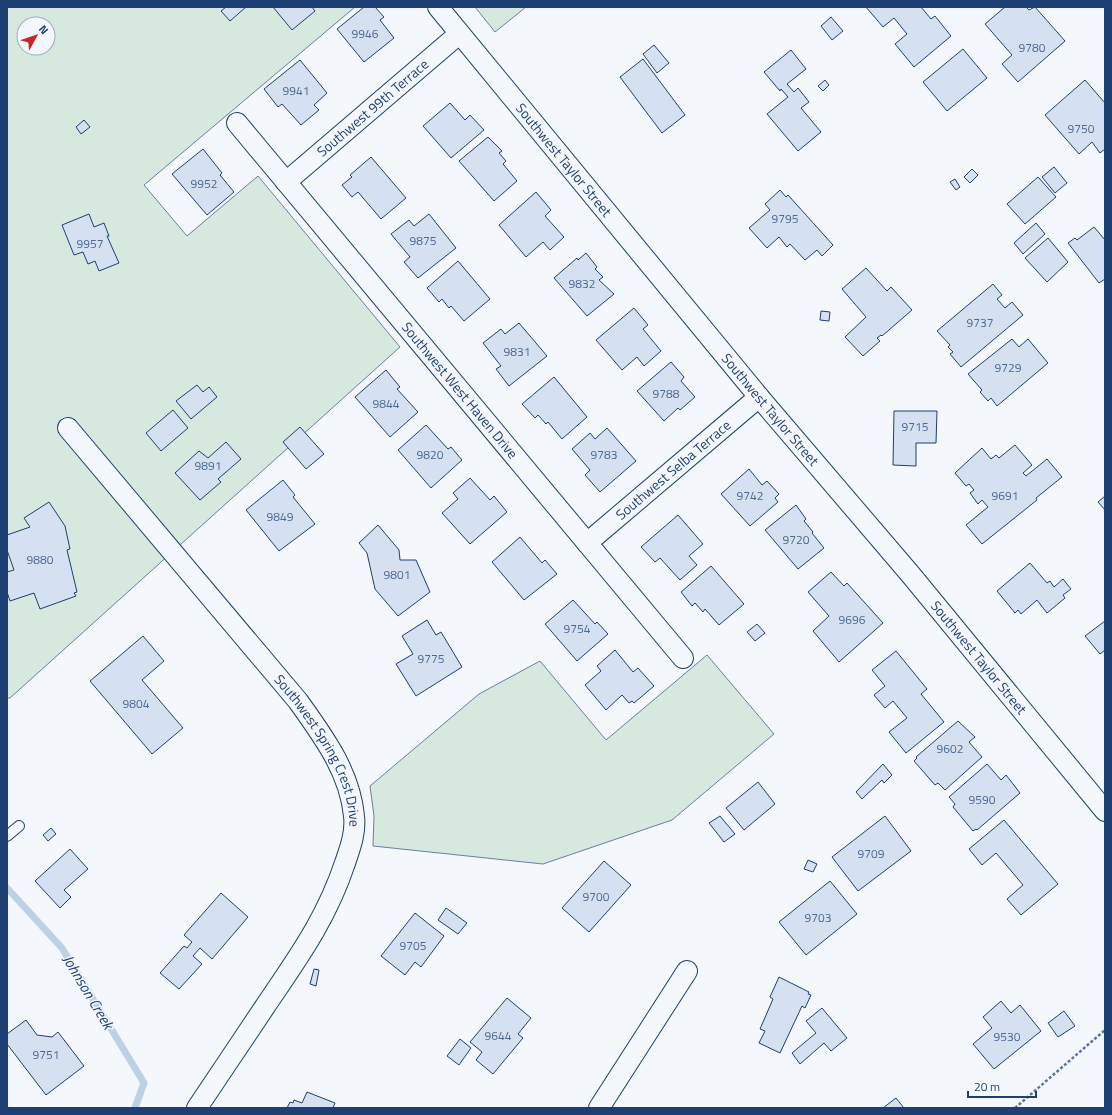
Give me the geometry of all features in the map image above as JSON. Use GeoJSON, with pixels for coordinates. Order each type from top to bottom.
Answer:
{"type":"FeatureCollection","features":[{"type":"Feature","properties":{"kind":"street","name":"Southwest Taylor Street"},"geometry":{"type":"LineString","coordinates":[[438,7],[759,397],[916,581],[1105,811]]}},
{"type":"Feature","properties":{"kind":"street","name":"Southwest 99th Terrace"},"geometry":{"type":"LineString","coordinates":[[286,182],[459,34]]}},
{"type":"Feature","properties":{"kind":"street","name":"Southwest West Haven Drive"},"geometry":{"type":"LineString","coordinates":[[237,123],[683,658]]}},
{"type":"Feature","properties":{"kind":"street","name":"Southwest Selba Terrace"},"geometry":{"type":"LineString","coordinates":[[587,543],[759,397]]}},
{"type":"Feature","properties":{"kind":"street","name":"Southwest Spring Crest Drive"},"geometry":{"type":"LineString","coordinates":[[68,428],[298,701],[330,747],[340,766],[351,798],[354,817],[352,841],[336,890],[324,915],[313,936],[197,1108]]}},
{"type":"Feature","properties":{"kind":"street"},"geometry":{"type":"LineString","coordinates":[[599,1108],[686,970]]}},
{"type":"Feature","properties":{"kind":"lane"},"geometry":{"type":"LineString","coordinates":[[7,836],[19,826]]}},
{"type":"Feature","properties":{"kind":"path"},"geometry":{"type":"LineString","coordinates":[[1015,1108],[1105,1030]]}},
{"type":"Feature","properties":{"kind":"shaded area"},"geometry":{"type":"Polygon","coordinates":[[[7,7],[355,7],[144,185],[187,236],[258,176],[400,347],[10,698],[7,698],[7,7]]]}},
{"type":"Feature","properties":{"kind":"shaded area"},"geometry":{"type":"Polygon","coordinates":[[[475,7],[526,7],[495,32],[475,7]]]}},
{"type":"Feature","properties":{"kind":"shaded area"},"geometry":{"type":"Polygon","coordinates":[[[707,655],[774,734],[672,820],[543,864],[373,846],[374,816],[370,786],[479,694],[540,661],[606,740],[707,655]]]}},
{"type":"Feature","properties":{"kind":"building"},"geometry":{"type":"Polygon","coordinates":[[[226,7],[246,7],[230,21],[221,11],[226,7]]]}},
{"type":"Feature","properties":{"kind":"building"},"geometry":{"type":"Polygon","coordinates":[[[273,7],[312,7],[315,11],[292,30],[273,7]]]}},
{"type":"Feature","properties":{"kind":"building"},"geometry":{"type":"Polygon","coordinates":[[[364,7],[375,7],[384,17],[380,20],[394,38],[364,62],[337,29],[364,7]]]}},
{"type":"Feature","properties":{"kind":"building"},"geometry":{"type":"Polygon","coordinates":[[[866,7],[921,7],[931,19],[935,16],[951,36],[914,67],[895,44],[907,34],[894,18],[883,27],[866,7]]]}},
{"type":"Feature","properties":{"kind":"building"},"geometry":{"type":"Polygon","coordinates":[[[1005,7],[1026,7],[1029,10],[1035,7],[1065,41],[1018,82],[1002,64],[1012,55],[985,24],[1005,7]]]}},
{"type":"Feature","properties":{"kind":"building"},"geometry":{"type":"Polygon","coordinates":[[[831,17],[843,31],[832,40],[821,26],[831,17]]]}},
{"type":"Feature","properties":{"kind":"building"},"geometry":{"type":"Polygon","coordinates":[[[654,45],[669,63],[657,73],[643,54],[654,45]]]}},
{"type":"Feature","properties":{"kind":"building"},"geometry":{"type":"Polygon","coordinates":[[[963,49],[987,78],[947,111],[923,82],[963,49]]]}},
{"type":"Feature","properties":{"kind":"building"},"geometry":{"type":"Polygon","coordinates":[[[791,50],[806,69],[787,84],[794,92],[798,88],[809,102],[801,108],[821,132],[798,151],[767,114],[788,97],[781,89],[780,91],[764,72],[791,50]]]}},
{"type":"Feature","properties":{"kind":"building"},"geometry":{"type":"Polygon","coordinates":[[[643,59],[685,115],[662,133],[620,77],[643,59]]]}},
{"type":"Feature","properties":{"kind":"building"},"geometry":{"type":"Polygon","coordinates":[[[300,60],[327,93],[314,105],[319,110],[301,125],[282,104],[278,107],[264,89],[300,60]]]}},
{"type":"Feature","properties":{"kind":"building"},"geometry":{"type":"Polygon","coordinates":[[[825,80],[829,85],[823,91],[818,86],[825,80]]]}},
{"type":"Feature","properties":{"kind":"building"},"geometry":{"type":"Polygon","coordinates":[[[1085,80],[1105,103],[1105,149],[1100,153],[1092,142],[1079,154],[1045,115],[1085,80]]]}},
{"type":"Feature","properties":{"kind":"building"},"geometry":{"type":"Polygon","coordinates":[[[450,103],[465,120],[470,115],[484,130],[451,158],[423,126],[450,103]]]}},
{"type":"Feature","properties":{"kind":"building"},"geometry":{"type":"Polygon","coordinates":[[[84,120],[90,127],[81,134],[76,127],[84,120]]]}},
{"type":"Feature","properties":{"kind":"building"},"geometry":{"type":"Polygon","coordinates":[[[488,137],[502,151],[499,153],[506,161],[503,164],[517,181],[494,201],[459,161],[488,137]]]}},
{"type":"Feature","properties":{"kind":"building"},"geometry":{"type":"Polygon","coordinates":[[[203,149],[222,173],[220,175],[234,192],[207,215],[172,174],[203,149]]]}},
{"type":"Feature","properties":{"kind":"building"},"geometry":{"type":"Polygon","coordinates":[[[371,157],[406,198],[381,219],[358,192],[352,197],[342,185],[352,177],[350,175],[371,157]]]}},
{"type":"Feature","properties":{"kind":"building"},"geometry":{"type":"Polygon","coordinates":[[[1054,167],[1067,183],[1055,193],[1042,177],[1054,167]]]}},
{"type":"Feature","properties":{"kind":"building"},"geometry":{"type":"Polygon","coordinates":[[[972,169],[978,175],[970,183],[964,177],[972,169]]]}},
{"type":"Feature","properties":{"kind":"building"},"geometry":{"type":"Polygon","coordinates":[[[1038,177],[1056,197],[1025,224],[1007,204],[1038,177]]]}},
{"type":"Feature","properties":{"kind":"building"},"geometry":{"type":"Polygon","coordinates":[[[955,179],[960,187],[956,190],[950,182],[955,179]]]}},
{"type":"Feature","properties":{"kind":"building"},"geometry":{"type":"Polygon","coordinates":[[[780,190],[786,197],[788,195],[833,245],[822,256],[817,250],[805,260],[790,244],[787,247],[779,237],[767,248],[749,228],[770,210],[765,204],[780,190]]]}},
{"type":"Feature","properties":{"kind":"building"},"geometry":{"type":"Polygon","coordinates":[[[536,192],[551,210],[545,216],[564,237],[550,250],[543,242],[526,257],[499,225],[536,192]]]}},
{"type":"Feature","properties":{"kind":"building"},"geometry":{"type":"Polygon","coordinates":[[[89,214],[94,227],[104,223],[109,236],[107,236],[119,263],[99,271],[95,261],[88,264],[83,252],[74,255],[62,225],[89,214]]]}},
{"type":"Feature","properties":{"kind":"building"},"geometry":{"type":"Polygon","coordinates":[[[429,214],[456,248],[418,278],[404,262],[410,257],[391,234],[409,220],[414,226],[429,214]]]}},
{"type":"Feature","properties":{"kind":"building"},"geometry":{"type":"Polygon","coordinates":[[[1036,223],[1045,234],[1023,254],[1014,243],[1036,223]]]}},
{"type":"Feature","properties":{"kind":"building"},"geometry":{"type":"Polygon","coordinates":[[[1094,227],[1105,240],[1105,279],[1099,283],[1068,243],[1075,238],[1077,240],[1094,227]]]}},
{"type":"Feature","properties":{"kind":"building"},"geometry":{"type":"Polygon","coordinates":[[[1048,238],[1068,262],[1047,282],[1025,258],[1048,238]]]}},
{"type":"Feature","properties":{"kind":"building"},"geometry":{"type":"Polygon","coordinates":[[[586,253],[597,267],[595,269],[603,277],[599,280],[614,294],[587,316],[554,278],[577,258],[578,260],[586,253]]]}},
{"type":"Feature","properties":{"kind":"building"},"geometry":{"type":"Polygon","coordinates":[[[458,261],[490,299],[464,321],[451,306],[449,308],[442,299],[439,302],[427,288],[458,261]]]}},
{"type":"Feature","properties":{"kind":"building"},"geometry":{"type":"Polygon","coordinates":[[[866,268],[887,291],[891,287],[912,310],[882,336],[881,335],[877,338],[880,341],[863,356],[845,337],[866,317],[842,289],[866,268]]]}},
{"type":"Feature","properties":{"kind":"building"},"geometry":{"type":"Polygon","coordinates":[[[993,284],[1002,295],[997,299],[1005,308],[1012,302],[1023,315],[961,367],[950,354],[953,352],[948,347],[950,345],[937,331],[993,284]]]}},
{"type":"Feature","properties":{"kind":"building"},"geometry":{"type":"Polygon","coordinates":[[[634,308],[648,325],[643,329],[661,351],[644,366],[637,357],[622,370],[596,340],[634,308]]]}},
{"type":"Feature","properties":{"kind":"building"},"geometry":{"type":"Polygon","coordinates":[[[821,311],[830,312],[829,321],[820,320],[821,311]]]}},
{"type":"Feature","properties":{"kind":"building"},"geometry":{"type":"Polygon","coordinates":[[[519,323],[547,356],[509,386],[496,369],[501,366],[483,343],[501,329],[505,334],[519,323]]]}},
{"type":"Feature","properties":{"kind":"building"},"geometry":{"type":"Polygon","coordinates":[[[1012,339],[1019,347],[1028,339],[1048,363],[997,406],[991,398],[988,401],[980,392],[982,390],[968,374],[1012,339]]]}},
{"type":"Feature","properties":{"kind":"building"},"geometry":{"type":"Polygon","coordinates":[[[671,362],[684,377],[681,381],[695,397],[680,410],[678,408],[664,421],[637,391],[671,362]]]}},
{"type":"Feature","properties":{"kind":"building"},"geometry":{"type":"Polygon","coordinates":[[[386,370],[400,387],[397,389],[418,412],[390,437],[355,397],[386,370]]]}},
{"type":"Feature","properties":{"kind":"building"},"geometry":{"type":"Polygon","coordinates":[[[554,377],[587,417],[562,439],[548,422],[546,424],[538,415],[535,418],[522,404],[554,377]]]}},
{"type":"Feature","properties":{"kind":"building"},"geometry":{"type":"Polygon","coordinates":[[[197,385],[203,392],[209,387],[217,397],[191,419],[176,401],[197,385]]]}},
{"type":"Feature","properties":{"kind":"building"},"geometry":{"type":"Polygon","coordinates":[[[173,410],[188,428],[161,451],[146,433],[173,410]]]}},
{"type":"Feature","properties":{"kind":"building"},"geometry":{"type":"Polygon","coordinates":[[[894,411],[937,411],[936,443],[916,443],[916,466],[893,465],[894,411]]]}},
{"type":"Feature","properties":{"kind":"building"},"geometry":{"type":"Polygon","coordinates":[[[426,425],[448,449],[451,447],[462,460],[431,488],[398,450],[426,425]]]}},
{"type":"Feature","properties":{"kind":"building"},"geometry":{"type":"Polygon","coordinates":[[[300,427],[324,454],[306,469],[283,442],[300,427]]]}},
{"type":"Feature","properties":{"kind":"building"},"geometry":{"type":"Polygon","coordinates":[[[607,428],[636,461],[600,492],[585,475],[590,470],[572,449],[590,433],[595,439],[607,428]]]}},
{"type":"Feature","properties":{"kind":"building"},"geometry":{"type":"Polygon","coordinates":[[[226,442],[241,459],[218,479],[221,482],[200,500],[175,473],[199,451],[208,458],[226,442]]]}},
{"type":"Feature","properties":{"kind":"building"},"geometry":{"type":"Polygon","coordinates":[[[1015,445],[1032,465],[1023,473],[1026,476],[1047,459],[1062,477],[1036,498],[1037,500],[982,544],[966,525],[988,507],[982,500],[978,504],[970,493],[974,490],[969,484],[966,486],[955,473],[982,448],[991,459],[996,455],[999,458],[1015,445]]]}},
{"type":"Feature","properties":{"kind":"building"},"geometry":{"type":"Polygon","coordinates":[[[749,469],[762,485],[767,481],[779,494],[775,498],[778,502],[750,526],[721,494],[749,469]]]}},
{"type":"Feature","properties":{"kind":"building"},"geometry":{"type":"Polygon","coordinates":[[[470,478],[490,500],[494,496],[507,512],[470,544],[442,513],[458,499],[453,493],[470,478]]]}},
{"type":"Feature","properties":{"kind":"building"},"geometry":{"type":"Polygon","coordinates":[[[283,480],[295,495],[293,497],[315,524],[279,551],[246,510],[283,480]]]}},
{"type":"Feature","properties":{"kind":"building"},"geometry":{"type":"Polygon","coordinates":[[[1105,496],[1105,510],[1098,502],[1105,496]]]}},
{"type":"Feature","properties":{"kind":"building"},"geometry":{"type":"Polygon","coordinates":[[[49,502],[65,526],[70,549],[67,550],[77,592],[74,593],[76,596],[40,609],[34,593],[10,601],[7,592],[7,572],[14,570],[7,550],[7,535],[30,527],[24,518],[49,502]]]}},
{"type":"Feature","properties":{"kind":"building"},"geometry":{"type":"Polygon","coordinates":[[[796,505],[806,519],[804,521],[824,548],[798,569],[765,530],[796,505]]]}},
{"type":"Feature","properties":{"kind":"building"},"geometry":{"type":"Polygon","coordinates":[[[678,515],[703,544],[689,556],[697,565],[680,580],[660,558],[655,562],[641,547],[678,515]]]}},
{"type":"Feature","properties":{"kind":"building"},"geometry":{"type":"Polygon","coordinates":[[[378,525],[399,550],[400,560],[416,560],[430,592],[398,616],[375,589],[367,553],[359,543],[378,525]]]}},
{"type":"Feature","properties":{"kind":"building"},"geometry":{"type":"Polygon","coordinates":[[[520,537],[542,563],[545,560],[557,574],[524,600],[492,562],[520,537]]]}},
{"type":"Feature","properties":{"kind":"building"},"geometry":{"type":"Polygon","coordinates":[[[1030,563],[1047,583],[1050,581],[1054,587],[1063,579],[1071,589],[1063,595],[1065,598],[1047,613],[1037,600],[1021,614],[1018,610],[1015,613],[997,591],[1030,563]]]}},
{"type":"Feature","properties":{"kind":"building"},"geometry":{"type":"Polygon","coordinates":[[[711,566],[744,604],[719,625],[705,609],[703,612],[695,603],[692,606],[681,592],[711,566]]]}},
{"type":"Feature","properties":{"kind":"building"},"geometry":{"type":"Polygon","coordinates":[[[831,572],[844,586],[847,583],[883,623],[839,662],[813,631],[829,616],[808,592],[831,572]]]}},
{"type":"Feature","properties":{"kind":"building"},"geometry":{"type":"Polygon","coordinates":[[[573,600],[595,624],[597,622],[608,634],[577,661],[545,624],[573,600]]]}},
{"type":"Feature","properties":{"kind":"building"},"geometry":{"type":"Polygon","coordinates":[[[427,620],[436,635],[441,632],[462,667],[416,696],[396,664],[413,654],[402,636],[427,620]]]}},
{"type":"Feature","properties":{"kind":"building"},"geometry":{"type":"Polygon","coordinates":[[[1105,621],[1105,650],[1100,654],[1085,636],[1105,621]]]}},
{"type":"Feature","properties":{"kind":"building"},"geometry":{"type":"Polygon","coordinates":[[[757,624],[765,633],[755,641],[747,632],[757,624]]]}},
{"type":"Feature","properties":{"kind":"building"},"geometry":{"type":"Polygon","coordinates":[[[143,636],[164,661],[142,680],[183,728],[152,754],[90,681],[143,636]]]}},
{"type":"Feature","properties":{"kind":"building"},"geometry":{"type":"Polygon","coordinates":[[[615,650],[633,672],[638,668],[654,686],[634,703],[632,701],[629,703],[622,695],[606,710],[585,685],[601,671],[597,666],[615,650]]]}},
{"type":"Feature","properties":{"kind":"building"},"geometry":{"type":"Polygon","coordinates":[[[896,651],[927,689],[921,694],[944,722],[906,753],[889,732],[907,718],[893,701],[885,708],[874,695],[885,686],[872,670],[896,651]]]}},
{"type":"Feature","properties":{"kind":"building"},"geometry":{"type":"Polygon","coordinates":[[[958,721],[975,737],[969,742],[982,757],[945,790],[938,783],[935,785],[914,761],[917,758],[916,757],[958,721]]]}},
{"type":"Feature","properties":{"kind":"building"},"geometry":{"type":"Polygon","coordinates":[[[883,764],[892,775],[884,783],[882,780],[862,799],[856,792],[883,764]]]}},
{"type":"Feature","properties":{"kind":"building"},"geometry":{"type":"Polygon","coordinates":[[[987,764],[1001,780],[1006,775],[1020,793],[977,830],[976,829],[973,831],[953,807],[955,804],[949,797],[987,764]]]}},
{"type":"Feature","properties":{"kind":"building"},"geometry":{"type":"Polygon","coordinates":[[[758,782],[775,804],[744,830],[726,808],[758,782]]]}},
{"type":"Feature","properties":{"kind":"building"},"geometry":{"type":"Polygon","coordinates":[[[720,816],[735,834],[724,842],[709,823],[720,816]]]}},
{"type":"Feature","properties":{"kind":"building"},"geometry":{"type":"Polygon","coordinates":[[[885,816],[911,851],[858,891],[832,857],[885,816]]]}},
{"type":"Feature","properties":{"kind":"building"},"geometry":{"type":"Polygon","coordinates":[[[1004,820],[1058,884],[1021,915],[1007,899],[1023,885],[996,853],[982,865],[969,849],[1004,820]]]}},
{"type":"Feature","properties":{"kind":"building"},"geometry":{"type":"Polygon","coordinates":[[[51,828],[56,834],[48,841],[43,835],[51,828]]]}},
{"type":"Feature","properties":{"kind":"building"},"geometry":{"type":"Polygon","coordinates":[[[70,849],[88,869],[64,890],[71,897],[60,908],[35,881],[70,849]]]}},
{"type":"Feature","properties":{"kind":"building"},"geometry":{"type":"Polygon","coordinates":[[[808,860],[817,864],[813,872],[804,869],[808,860]]]}},
{"type":"Feature","properties":{"kind":"building"},"geometry":{"type":"Polygon","coordinates":[[[604,861],[631,885],[589,932],[562,908],[604,861]]]}},
{"type":"Feature","properties":{"kind":"building"},"geometry":{"type":"Polygon","coordinates":[[[830,881],[857,914],[806,955],[779,922],[830,881]]]}},
{"type":"Feature","properties":{"kind":"building"},"geometry":{"type":"Polygon","coordinates":[[[221,893],[248,917],[212,959],[200,948],[193,956],[202,964],[179,989],[160,973],[184,946],[187,948],[192,942],[184,935],[221,893]]]}},
{"type":"Feature","properties":{"kind":"building"},"geometry":{"type":"Polygon","coordinates":[[[446,908],[467,923],[458,934],[438,920],[446,908]]]}},
{"type":"Feature","properties":{"kind":"building"},"geometry":{"type":"Polygon","coordinates":[[[415,913],[444,936],[421,967],[415,962],[405,975],[381,956],[415,913]]]}},
{"type":"Feature","properties":{"kind":"building"},"geometry":{"type":"Polygon","coordinates":[[[314,969],[319,970],[316,986],[310,984],[314,969]]]}},
{"type":"Feature","properties":{"kind":"building"},"geometry":{"type":"Polygon","coordinates":[[[779,977],[809,992],[808,994],[811,995],[805,1008],[802,1006],[780,1053],[759,1043],[765,1031],[760,1029],[773,999],[770,997],[779,977]]]}},
{"type":"Feature","properties":{"kind":"building"},"geometry":{"type":"Polygon","coordinates":[[[507,998],[531,1018],[518,1034],[523,1038],[493,1074],[476,1060],[482,1052],[470,1042],[507,998]]]}},
{"type":"Feature","properties":{"kind":"building"},"geometry":{"type":"Polygon","coordinates":[[[1001,1001],[1011,1013],[1020,1005],[1041,1031],[994,1069],[973,1044],[992,1028],[983,1017],[1001,1001]]]}},
{"type":"Feature","properties":{"kind":"building"},"geometry":{"type":"Polygon","coordinates":[[[822,1008],[847,1038],[831,1051],[824,1043],[800,1064],[792,1053],[816,1033],[806,1021],[822,1008]]]}},
{"type":"Feature","properties":{"kind":"building"},"geometry":{"type":"Polygon","coordinates":[[[1064,1011],[1075,1026],[1058,1037],[1048,1023],[1064,1011]]]}},
{"type":"Feature","properties":{"kind":"building"},"geometry":{"type":"Polygon","coordinates":[[[26,1020],[37,1035],[52,1037],[58,1032],[84,1066],[46,1095],[7,1044],[7,1034],[26,1020]]]}},
{"type":"Feature","properties":{"kind":"building"},"geometry":{"type":"Polygon","coordinates":[[[460,1039],[471,1048],[459,1065],[447,1056],[460,1039]]]}},
{"type":"Feature","properties":{"kind":"building"},"geometry":{"type":"Polygon","coordinates":[[[307,1092],[335,1103],[333,1108],[287,1108],[290,1102],[293,1103],[294,1100],[302,1103],[307,1092]]]}},
{"type":"Feature","properties":{"kind":"building"},"geometry":{"type":"Polygon","coordinates":[[[896,1098],[904,1108],[883,1108],[896,1098]]]}},
{"type":"Feature","properties":{"kind":"waterway","name":"Johnson Creek"},"geometry":{"type":"LineString","coordinates":[[7,888],[62,948],[144,1083],[135,1108]]}}]}
